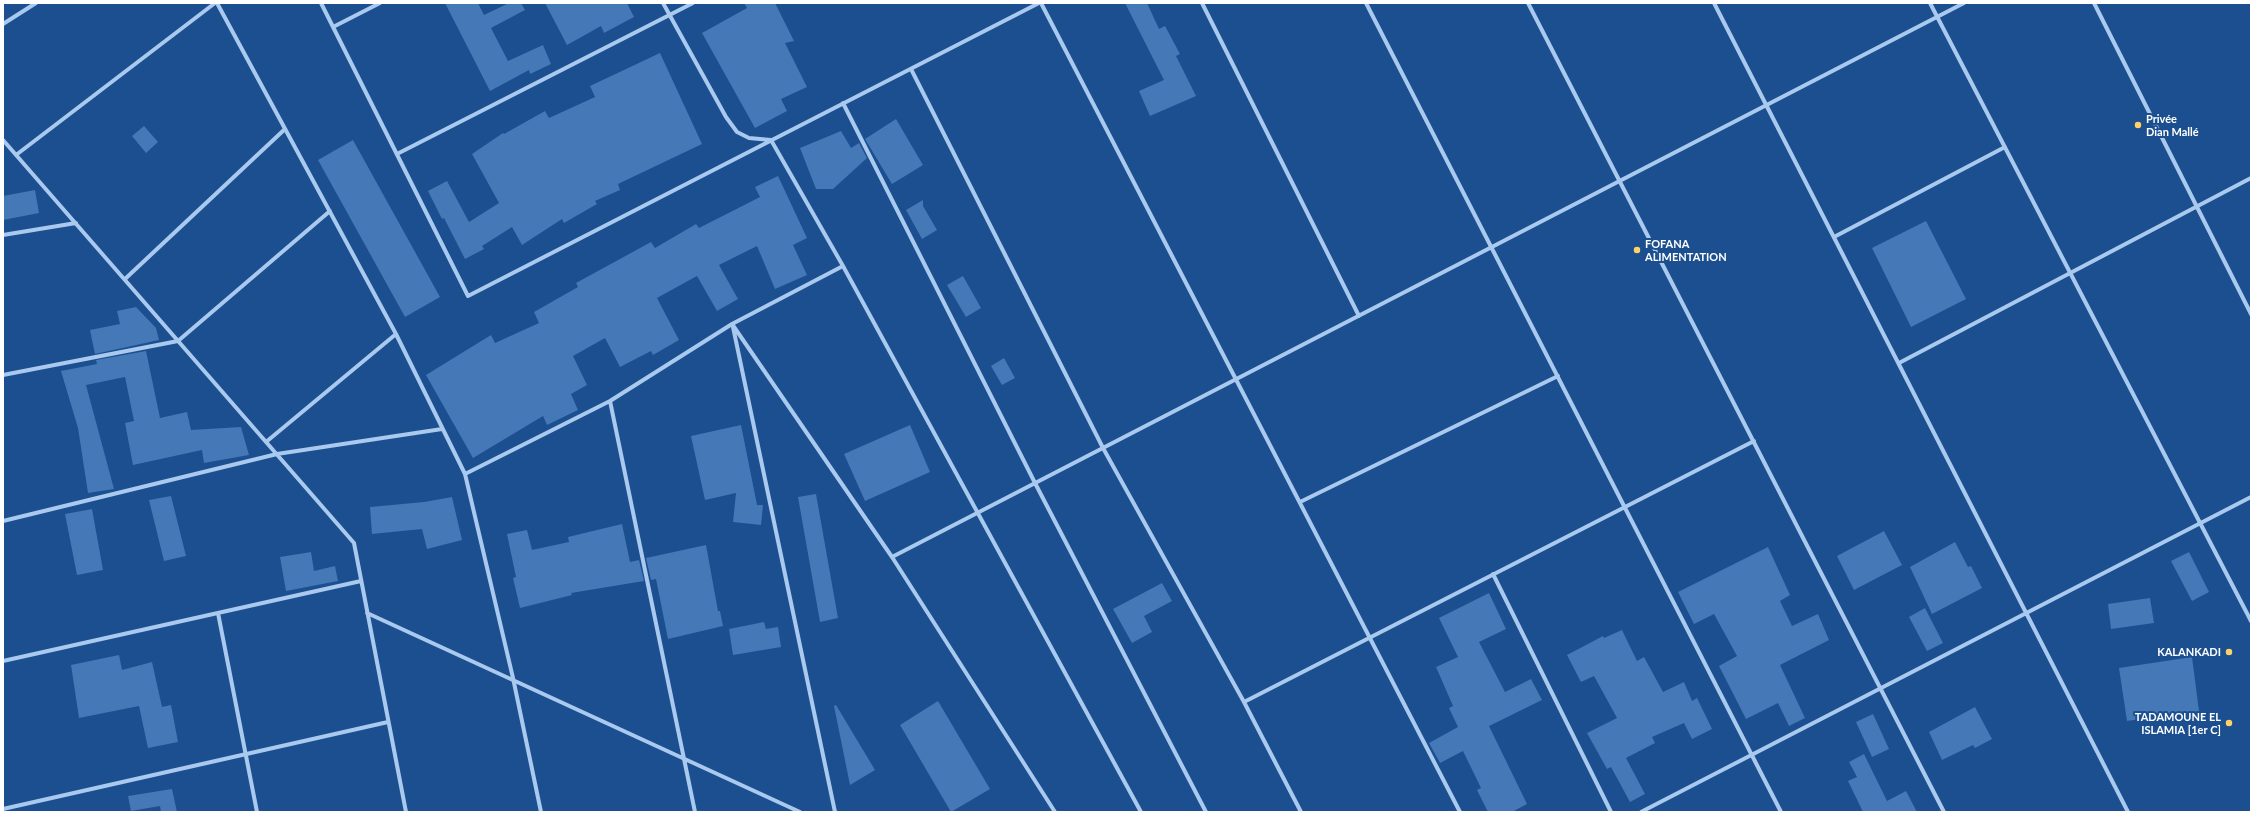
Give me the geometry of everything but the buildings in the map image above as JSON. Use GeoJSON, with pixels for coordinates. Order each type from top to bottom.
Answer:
{"type":"FeatureCollection","features":[{"type":"Feature","properties":{"kind":"street"},"geometry":{"type":"LineString","coordinates":[[3,24],[36,3]]}},
{"type":"Feature","properties":{"kind":"street"},"geometry":{"type":"LineString","coordinates":[[16,155],[216,3],[396,334],[465,474],[513,678],[541,812]]}},
{"type":"Feature","properties":{"kind":"street"},"geometry":{"type":"LineString","coordinates":[[321,3],[468,296],[1040,3],[1460,812]]}},
{"type":"Feature","properties":{"kind":"street"},"geometry":{"type":"LineString","coordinates":[[333,28],[380,3]]}},
{"type":"Feature","properties":{"kind":"street"},"geometry":{"type":"LineString","coordinates":[[663,3],[726,117],[737,132],[754,139],[771,140]]}},
{"type":"Feature","properties":{"kind":"street"},"geometry":{"type":"LineString","coordinates":[[397,154],[693,3]]}},
{"type":"Feature","properties":{"kind":"street"},"geometry":{"type":"LineString","coordinates":[[1202,3],[1359,316]]}},
{"type":"Feature","properties":{"kind":"street"},"geometry":{"type":"LineString","coordinates":[[1366,3],[1781,812]]}},
{"type":"Feature","properties":{"kind":"street"},"geometry":{"type":"LineString","coordinates":[[1528,3],[1944,812]]}},
{"type":"Feature","properties":{"kind":"street"},"geometry":{"type":"LineString","coordinates":[[1714,3],[2128,812]]}},
{"type":"Feature","properties":{"kind":"street"},"geometry":{"type":"LineString","coordinates":[[1930,3],[2251,621]]}},
{"type":"Feature","properties":{"kind":"street"},"geometry":{"type":"LineString","coordinates":[[892,557],[1964,3]]}},
{"type":"Feature","properties":{"kind":"street"},"geometry":{"type":"LineString","coordinates":[[2094,3],[2251,314]]}},
{"type":"Feature","properties":{"kind":"street"},"geometry":{"type":"LineString","coordinates":[[911,69],[1103,448],[1244,702],[1301,812]]}},
{"type":"Feature","properties":{"kind":"street"},"geometry":{"type":"LineString","coordinates":[[843,104],[1035,483],[1206,812]]}},
{"type":"Feature","properties":{"kind":"street"},"geometry":{"type":"LineString","coordinates":[[125,280],[285,129]]}},
{"type":"Feature","properties":{"kind":"street"},"geometry":{"type":"LineString","coordinates":[[3,140],[354,543],[406,812]]}},
{"type":"Feature","properties":{"kind":"street"},"geometry":{"type":"LineString","coordinates":[[771,140],[843,266],[1141,812]]}},
{"type":"Feature","properties":{"kind":"street"},"geometry":{"type":"LineString","coordinates":[[1834,237],[2005,147]]}},
{"type":"Feature","properties":{"kind":"street"},"geometry":{"type":"LineString","coordinates":[[1899,363],[2251,178]]}},
{"type":"Feature","properties":{"kind":"street"},"geometry":{"type":"LineString","coordinates":[[3,375],[178,341],[330,212]]}},
{"type":"Feature","properties":{"kind":"street"},"geometry":{"type":"LineString","coordinates":[[3,235],[76,223]]}},
{"type":"Feature","properties":{"kind":"street"},"geometry":{"type":"LineString","coordinates":[[465,474],[610,401],[732,324],[843,266]]}},
{"type":"Feature","properties":{"kind":"street"},"geometry":{"type":"LineString","coordinates":[[732,324],[892,557],[1055,812]]}},
{"type":"Feature","properties":{"kind":"street"},"geometry":{"type":"LineString","coordinates":[[732,324],[835,812]]}},
{"type":"Feature","properties":{"kind":"street"},"geometry":{"type":"LineString","coordinates":[[266,442],[396,334]]}},
{"type":"Feature","properties":{"kind":"street"},"geometry":{"type":"LineString","coordinates":[[1300,502],[1558,376]]}},
{"type":"Feature","properties":{"kind":"street"},"geometry":{"type":"LineString","coordinates":[[610,401],[695,812]]}},
{"type":"Feature","properties":{"kind":"street"},"geometry":{"type":"LineString","coordinates":[[3,521],[277,454],[442,429]]}},
{"type":"Feature","properties":{"kind":"street"},"geometry":{"type":"LineString","coordinates":[[1244,702],[1754,441]]}},
{"type":"Feature","properties":{"kind":"street"},"geometry":{"type":"LineString","coordinates":[[1641,812],[2251,497]]}},
{"type":"Feature","properties":{"kind":"street"},"geometry":{"type":"LineString","coordinates":[[1493,574],[1611,812]]}},
{"type":"Feature","properties":{"kind":"street"},"geometry":{"type":"LineString","coordinates":[[3,661],[361,581]]}},
{"type":"Feature","properties":{"kind":"street"},"geometry":{"type":"LineString","coordinates":[[218,613],[257,812]]}},
{"type":"Feature","properties":{"kind":"street"},"geometry":{"type":"LineString","coordinates":[[367,613],[513,678],[800,812]]}},
{"type":"Feature","properties":{"kind":"street"},"geometry":{"type":"LineString","coordinates":[[3,809],[388,722]]}},
{"type":"Feature","properties":{"kind":"place","name":"Privée Dian Mallé"},"geometry":{"type":"Point","coordinates":[2138,125]}},
{"type":"Feature","properties":{"kind":"place","name":"FOFANA ALIMENTATION"},"geometry":{"type":"Point","coordinates":[1637,250]}},
{"type":"Feature","properties":{"kind":"place","name":"KALANKADI"},"geometry":{"type":"Point","coordinates":[2229,652]}},
{"type":"Feature","properties":{"kind":"place","name":"TADAMOUNE EL ISLAMIA [1er C]"},"geometry":{"type":"Point","coordinates":[2229,723]}}]}
